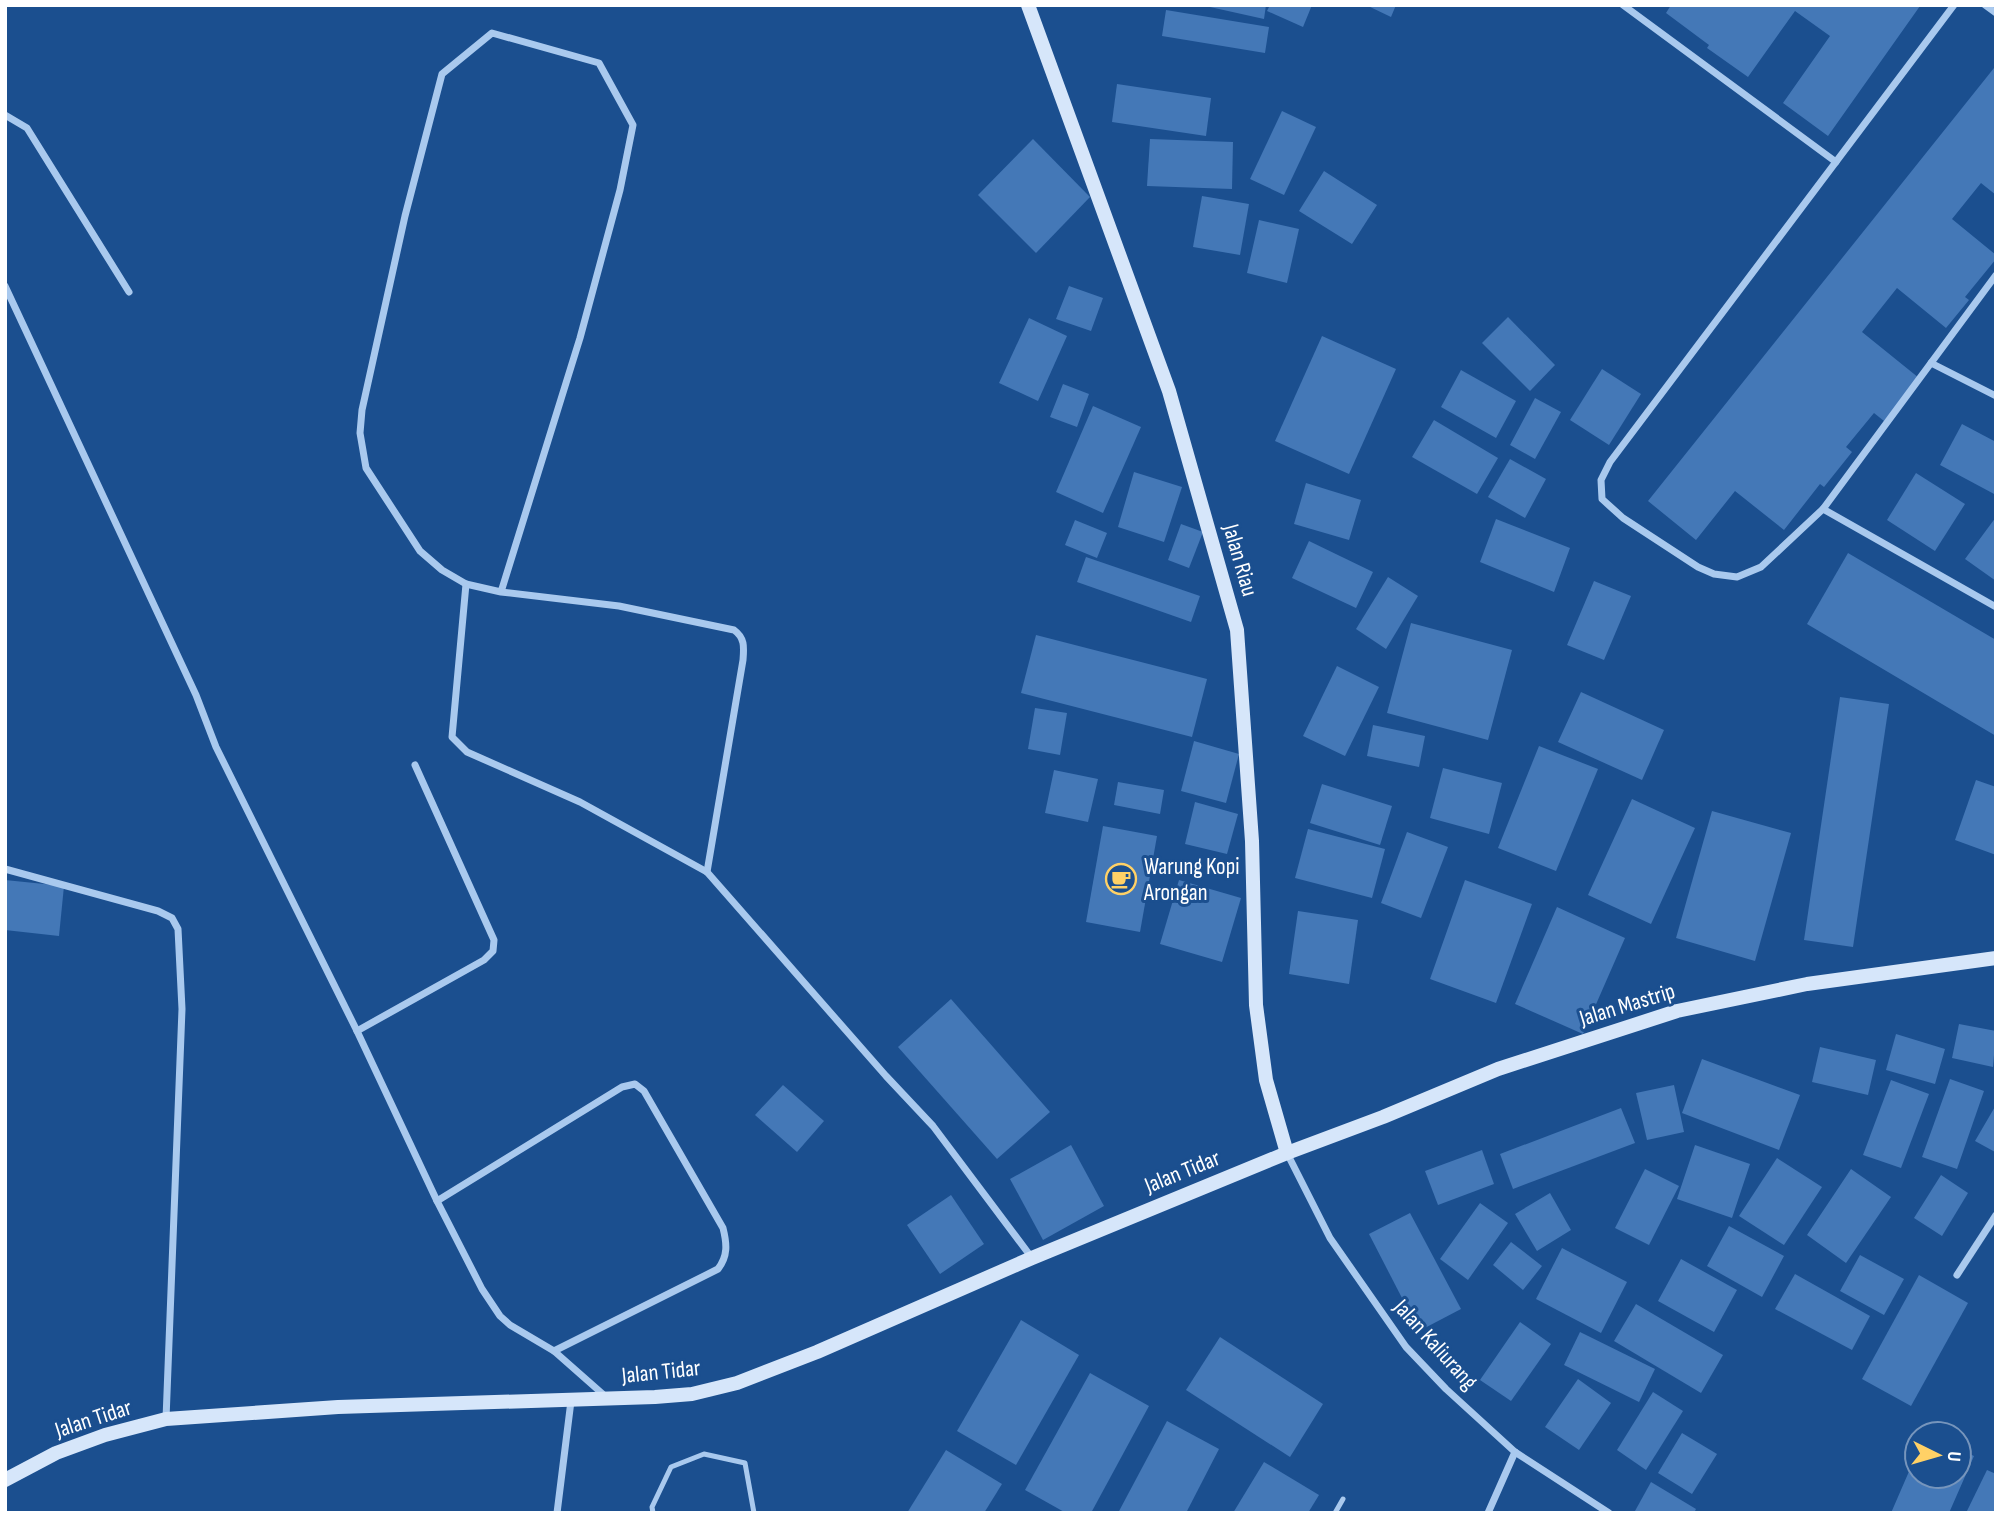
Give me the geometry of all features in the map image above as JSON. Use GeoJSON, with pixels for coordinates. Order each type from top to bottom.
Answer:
{"type":"FeatureCollection","features":[{"type":"Feature","properties":{"kind":"main road","name":"Jalan Riau"},"geometry":{"type":"LineString","coordinates":[[1028,5],[1169,391],[1237,630],[1252,841],[1255,1005],[1266,1080],[1287,1153]]}},
{"type":"Feature","properties":{"kind":"main road","name":"Jalan Mastrip"},"geometry":{"type":"LineString","coordinates":[[1287,1153],[1498,1069],[1676,1011],[1807,984],[1996,958]]}},
{"type":"Feature","properties":{"kind":"main road","name":"Jalan Tidar"},"geometry":{"type":"LineString","coordinates":[[5,1480],[56,1453],[106,1435],[166,1419],[338,1406],[571,1401],[692,1394],[737,1383],[817,1352],[1032,1258],[1287,1153]]}},
{"type":"Feature","properties":{"kind":"street"},"geometry":{"type":"LineString","coordinates":[[1623,5],[1836,162]]}},
{"type":"Feature","properties":{"kind":"street"},"geometry":{"type":"LineString","coordinates":[[1954,5],[1610,462],[1600,486],[1605,503],[1623,518],[1698,567],[1737,577],[1761,567],[1823,509],[1996,275]]}},
{"type":"Feature","properties":{"kind":"street"},"geometry":{"type":"LineString","coordinates":[[1985,5],[1996,13]]}},
{"type":"Feature","properties":{"kind":"street"},"geometry":{"type":"LineString","coordinates":[[500,592],[580,338],[620,190],[633,125],[599,63],[492,33],[442,74],[402,229],[362,410],[361,451],[366,468],[420,551],[431,562],[466,584],[500,592],[619,606],[739,633],[744,643],[743,660],[707,872]]}},
{"type":"Feature","properties":{"kind":"street"},"geometry":{"type":"LineString","coordinates":[[5,115],[27,128],[129,292]]}},
{"type":"Feature","properties":{"kind":"street"},"geometry":{"type":"LineString","coordinates":[[5,286],[196,695],[216,747],[482,1289],[510,1325],[554,1351],[608,1399]]}},
{"type":"Feature","properties":{"kind":"street"},"geometry":{"type":"LineString","coordinates":[[1931,363],[1996,396]]}},
{"type":"Feature","properties":{"kind":"street"},"geometry":{"type":"LineString","coordinates":[[1823,509],[1996,607]]}},
{"type":"Feature","properties":{"kind":"street"},"geometry":{"type":"LineString","coordinates":[[466,584],[452,737],[467,752],[580,802],[707,872],[933,1126],[1032,1258]]}},
{"type":"Feature","properties":{"kind":"street"},"geometry":{"type":"LineString","coordinates":[[357,1031],[484,960],[493,951],[494,940],[415,765]]}},
{"type":"Feature","properties":{"kind":"street"},"geometry":{"type":"LineString","coordinates":[[5,869],[158,911],[172,918],[178,929],[182,1009],[166,1419]]}},
{"type":"Feature","properties":{"kind":"street"},"geometry":{"type":"LineString","coordinates":[[437,1201],[622,1087],[635,1084],[644,1091],[723,1228],[727,1246],[725,1258],[718,1269],[554,1351]]}},
{"type":"Feature","properties":{"kind":"street","name":"Jalan Kaliurang"},"geometry":{"type":"LineString","coordinates":[[1287,1153],[1330,1238],[1406,1347],[1446,1389],[1515,1452],[1609,1513]]}},
{"type":"Feature","properties":{"kind":"street"},"geometry":{"type":"LineString","coordinates":[[1957,1275],[1996,1215]]}},
{"type":"Feature","properties":{"kind":"street"},"geometry":{"type":"LineString","coordinates":[[556,1513],[571,1401]]}},
{"type":"Feature","properties":{"kind":"street"},"geometry":{"type":"LineString","coordinates":[[1488,1513],[1515,1452]]}},
{"type":"Feature","properties":{"kind":"lane"},"geometry":{"type":"LineString","coordinates":[[653,1513],[652,1507],[671,1467],[704,1454],[745,1463],[754,1513]]}},
{"type":"Feature","properties":{"kind":"lane"},"geometry":{"type":"LineString","coordinates":[[1335,1513],[1343,1499]]}},
{"type":"Feature","properties":{"kind":"building"},"geometry":{"type":"Polygon","coordinates":[[[1201,5],[1266,5],[1264,19],[1201,5]]]}},
{"type":"Feature","properties":{"kind":"building"},"geometry":{"type":"Polygon","coordinates":[[[1270,5],[1312,5],[1303,27],[1267,11],[1270,5]]]}},
{"type":"Feature","properties":{"kind":"building"},"geometry":{"type":"Polygon","coordinates":[[[1366,5],[1396,5],[1391,17],[1366,5]]]}},
{"type":"Feature","properties":{"kind":"building"},"geometry":{"type":"Polygon","coordinates":[[[1671,5],[1920,6],[1828,136],[1783,103],[1830,36],[1795,11],[1748,77],[1707,48],[1709,45],[1666,13],[1671,5]]]}},
{"type":"Feature","properties":{"kind":"building"},"geometry":{"type":"Polygon","coordinates":[[[1166,10],[1269,27],[1265,53],[1162,36],[1166,10]]]}},
{"type":"Feature","properties":{"kind":"building"},"geometry":{"type":"Polygon","coordinates":[[[1994,68],[1996,195],[1981,183],[1952,219],[1996,255],[1996,259],[1965,297],[1969,300],[1946,328],[1897,288],[1862,332],[1919,378],[1884,421],[1874,413],[1846,447],[1852,452],[1824,487],[1820,484],[1784,530],[1735,491],[1696,540],[1648,501],[1994,68]]]}},
{"type":"Feature","properties":{"kind":"building"},"geometry":{"type":"Polygon","coordinates":[[[1117,84],[1211,98],[1206,136],[1112,122],[1117,84]]]}},
{"type":"Feature","properties":{"kind":"building"},"geometry":{"type":"Polygon","coordinates":[[[1282,111],[1316,127],[1284,195],[1250,179],[1282,111]]]}},
{"type":"Feature","properties":{"kind":"building"},"geometry":{"type":"Polygon","coordinates":[[[1033,139],[1090,197],[1036,253],[978,195],[1033,139]]]}},
{"type":"Feature","properties":{"kind":"building"},"geometry":{"type":"Polygon","coordinates":[[[1150,139],[1233,142],[1232,189],[1147,186],[1150,139]]]}},
{"type":"Feature","properties":{"kind":"building"},"geometry":{"type":"Polygon","coordinates":[[[1324,171],[1377,205],[1352,244],[1299,211],[1324,171]]]}},
{"type":"Feature","properties":{"kind":"building"},"geometry":{"type":"Polygon","coordinates":[[[1202,196],[1249,204],[1240,255],[1193,247],[1202,196]]]}},
{"type":"Feature","properties":{"kind":"building"},"geometry":{"type":"Polygon","coordinates":[[[1259,220],[1299,229],[1287,283],[1247,273],[1259,220]]]}},
{"type":"Feature","properties":{"kind":"building"},"geometry":{"type":"Polygon","coordinates":[[[1069,286],[1103,298],[1091,331],[1056,319],[1069,286]]]}},
{"type":"Feature","properties":{"kind":"building"},"geometry":{"type":"Polygon","coordinates":[[[1508,317],[1555,365],[1530,391],[1482,343],[1508,317]]]}},
{"type":"Feature","properties":{"kind":"building"},"geometry":{"type":"Polygon","coordinates":[[[1029,318],[1067,336],[1038,401],[999,383],[1029,318]]]}},
{"type":"Feature","properties":{"kind":"building"},"geometry":{"type":"Polygon","coordinates":[[[1322,336],[1396,369],[1349,474],[1275,441],[1322,336]]]}},
{"type":"Feature","properties":{"kind":"building"},"geometry":{"type":"Polygon","coordinates":[[[1602,369],[1641,394],[1609,445],[1570,420],[1602,369]]]}},
{"type":"Feature","properties":{"kind":"building"},"geometry":{"type":"Polygon","coordinates":[[[1461,370],[1516,401],[1496,438],[1441,407],[1461,370]]]}},
{"type":"Feature","properties":{"kind":"building"},"geometry":{"type":"Polygon","coordinates":[[[1063,384],[1089,394],[1077,427],[1050,417],[1063,384]]]}},
{"type":"Feature","properties":{"kind":"building"},"geometry":{"type":"Polygon","coordinates":[[[1535,398],[1561,412],[1535,459],[1510,445],[1535,398]]]}},
{"type":"Feature","properties":{"kind":"building"},"geometry":{"type":"Polygon","coordinates":[[[1093,406],[1141,427],[1103,513],[1056,492],[1093,406]]]}},
{"type":"Feature","properties":{"kind":"building"},"geometry":{"type":"Polygon","coordinates":[[[1434,420],[1498,458],[1477,494],[1412,457],[1434,420]]]}},
{"type":"Feature","properties":{"kind":"building"},"geometry":{"type":"Polygon","coordinates":[[[1962,424],[1996,442],[1996,495],[1940,465],[1962,424]]]}},
{"type":"Feature","properties":{"kind":"building"},"geometry":{"type":"Polygon","coordinates":[[[1510,459],[1546,479],[1525,518],[1488,497],[1510,459]]]}},
{"type":"Feature","properties":{"kind":"building"},"geometry":{"type":"Polygon","coordinates":[[[1134,472],[1182,487],[1164,542],[1118,527],[1134,472]]]}},
{"type":"Feature","properties":{"kind":"building"},"geometry":{"type":"Polygon","coordinates":[[[1916,473],[1965,504],[1935,551],[1887,520],[1916,473]]]}},
{"type":"Feature","properties":{"kind":"building"},"geometry":{"type":"Polygon","coordinates":[[[1306,483],[1361,500],[1349,540],[1294,524],[1306,483]]]}},
{"type":"Feature","properties":{"kind":"building"},"geometry":{"type":"Polygon","coordinates":[[[1996,517],[1996,581],[1965,559],[1996,517]]]}},
{"type":"Feature","properties":{"kind":"building"},"geometry":{"type":"Polygon","coordinates":[[[1496,519],[1570,548],[1554,592],[1480,562],[1496,519]]]}},
{"type":"Feature","properties":{"kind":"building"},"geometry":{"type":"Polygon","coordinates":[[[1075,520],[1107,533],[1097,558],[1065,545],[1075,520]]]}},
{"type":"Feature","properties":{"kind":"building"},"geometry":{"type":"Polygon","coordinates":[[[1181,524],[1203,532],[1189,568],[1168,560],[1181,524]]]}},
{"type":"Feature","properties":{"kind":"building"},"geometry":{"type":"Polygon","coordinates":[[[1309,541],[1373,572],[1356,608],[1292,578],[1309,541]]]}},
{"type":"Feature","properties":{"kind":"building"},"geometry":{"type":"Polygon","coordinates":[[[1848,553],[1996,640],[1996,736],[1807,624],[1848,553]]]}},
{"type":"Feature","properties":{"kind":"building"},"geometry":{"type":"Polygon","coordinates":[[[1086,557],[1200,596],[1191,622],[1077,582],[1086,557]]]}},
{"type":"Feature","properties":{"kind":"building"},"geometry":{"type":"Polygon","coordinates":[[[1388,577],[1418,596],[1386,649],[1356,629],[1388,577]]]}},
{"type":"Feature","properties":{"kind":"building"},"geometry":{"type":"Polygon","coordinates":[[[1594,581],[1631,596],[1604,660],[1567,645],[1594,581]]]}},
{"type":"Feature","properties":{"kind":"building"},"geometry":{"type":"Polygon","coordinates":[[[1411,623],[1512,650],[1488,740],[1387,713],[1411,623]]]}},
{"type":"Feature","properties":{"kind":"building"},"geometry":{"type":"Polygon","coordinates":[[[1036,635],[1207,679],[1192,737],[1021,693],[1036,635]]]}},
{"type":"Feature","properties":{"kind":"building"},"geometry":{"type":"Polygon","coordinates":[[[1337,666],[1379,687],[1345,756],[1303,736],[1337,666]]]}},
{"type":"Feature","properties":{"kind":"building"},"geometry":{"type":"Polygon","coordinates":[[[1581,692],[1664,730],[1642,780],[1558,742],[1581,692]]]}},
{"type":"Feature","properties":{"kind":"building"},"geometry":{"type":"Polygon","coordinates":[[[1840,697],[1889,704],[1853,947],[1804,940],[1840,697]]]}},
{"type":"Feature","properties":{"kind":"building"},"geometry":{"type":"Polygon","coordinates":[[[1035,708],[1067,713],[1060,755],[1028,749],[1035,708]]]}},
{"type":"Feature","properties":{"kind":"building"},"geometry":{"type":"Polygon","coordinates":[[[1373,725],[1425,736],[1419,767],[1367,756],[1373,725]]]}},
{"type":"Feature","properties":{"kind":"building"},"geometry":{"type":"Polygon","coordinates":[[[1194,741],[1239,754],[1226,803],[1181,791],[1194,741]]]}},
{"type":"Feature","properties":{"kind":"building"},"geometry":{"type":"Polygon","coordinates":[[[1539,746],[1598,769],[1556,871],[1498,848],[1539,746]]]}},
{"type":"Feature","properties":{"kind":"building"},"geometry":{"type":"Polygon","coordinates":[[[1443,768],[1502,783],[1489,834],[1430,818],[1443,768]]]}},
{"type":"Feature","properties":{"kind":"building"},"geometry":{"type":"Polygon","coordinates":[[[1054,770],[1098,779],[1088,822],[1045,813],[1054,770]]]}},
{"type":"Feature","properties":{"kind":"building"},"geometry":{"type":"Polygon","coordinates":[[[1976,780],[1996,787],[1996,855],[1955,840],[1976,780]]]}},
{"type":"Feature","properties":{"kind":"building"},"geometry":{"type":"Polygon","coordinates":[[[1118,782],[1164,790],[1160,814],[1114,805],[1118,782]]]}},
{"type":"Feature","properties":{"kind":"building"},"geometry":{"type":"Polygon","coordinates":[[[1322,784],[1392,806],[1380,845],[1310,823],[1322,784]]]}},
{"type":"Feature","properties":{"kind":"building"},"geometry":{"type":"Polygon","coordinates":[[[1632,799],[1695,828],[1651,924],[1588,895],[1632,799]]]}},
{"type":"Feature","properties":{"kind":"building"},"geometry":{"type":"Polygon","coordinates":[[[1195,802],[1238,814],[1227,854],[1185,844],[1195,802]]]}},
{"type":"Feature","properties":{"kind":"building"},"geometry":{"type":"Polygon","coordinates":[[[1712,811],[1791,833],[1755,961],[1676,938],[1712,811]]]}},
{"type":"Feature","properties":{"kind":"building","name":"Warung Kopi Arongan"},"geometry":{"type":"Polygon","coordinates":[[[1103,826],[1157,836],[1140,932],[1086,922],[1103,826]]]}},
{"type":"Feature","properties":{"kind":"building"},"geometry":{"type":"Polygon","coordinates":[[[1308,829],[1385,849],[1372,898],[1295,878],[1308,829]]]}},
{"type":"Feature","properties":{"kind":"building"},"geometry":{"type":"Polygon","coordinates":[[[1407,832],[1448,847],[1421,918],[1381,903],[1407,832]]]}},
{"type":"Feature","properties":{"kind":"building"},"geometry":{"type":"Polygon","coordinates":[[[5,880],[64,886],[59,936],[5,930],[5,880]]]}},
{"type":"Feature","properties":{"kind":"building"},"geometry":{"type":"Polygon","coordinates":[[[1179,880],[1241,898],[1222,962],[1160,944],[1179,880]]]}},
{"type":"Feature","properties":{"kind":"building"},"geometry":{"type":"Polygon","coordinates":[[[1465,880],[1532,904],[1496,1003],[1430,979],[1465,880]]]}},
{"type":"Feature","properties":{"kind":"building"},"geometry":{"type":"Polygon","coordinates":[[[1557,907],[1625,938],[1583,1034],[1515,1004],[1557,907]]]}},
{"type":"Feature","properties":{"kind":"building"},"geometry":{"type":"Polygon","coordinates":[[[1298,911],[1358,920],[1349,984],[1289,974],[1298,911]]]}},
{"type":"Feature","properties":{"kind":"building"},"geometry":{"type":"Polygon","coordinates":[[[951,999],[1050,1112],[997,1159],[898,1047],[951,999]]]}},
{"type":"Feature","properties":{"kind":"building"},"geometry":{"type":"Polygon","coordinates":[[[1959,1024],[1996,1031],[1993,1067],[1952,1058],[1959,1024]]]}},
{"type":"Feature","properties":{"kind":"building"},"geometry":{"type":"Polygon","coordinates":[[[1896,1034],[1945,1049],[1935,1084],[1886,1070],[1896,1034]]]}},
{"type":"Feature","properties":{"kind":"building"},"geometry":{"type":"Polygon","coordinates":[[[1820,1047],[1876,1060],[1868,1095],[1812,1082],[1820,1047]]]}},
{"type":"Feature","properties":{"kind":"building"},"geometry":{"type":"Polygon","coordinates":[[[1702,1059],[1800,1095],[1779,1150],[1682,1113],[1702,1059]]]}},
{"type":"Feature","properties":{"kind":"building"},"geometry":{"type":"Polygon","coordinates":[[[1950,1079],[1984,1091],[1957,1169],[1922,1157],[1950,1079]]]}},
{"type":"Feature","properties":{"kind":"building"},"geometry":{"type":"Polygon","coordinates":[[[1891,1080],[1929,1094],[1901,1168],[1863,1155],[1891,1080]]]}},
{"type":"Feature","properties":{"kind":"building"},"geometry":{"type":"Polygon","coordinates":[[[783,1085],[824,1121],[797,1152],[755,1115],[783,1085]]]}},
{"type":"Feature","properties":{"kind":"building"},"geometry":{"type":"Polygon","coordinates":[[[1674,1085],[1684,1132],[1647,1140],[1636,1093],[1674,1085]]]}},
{"type":"Feature","properties":{"kind":"building"},"geometry":{"type":"Polygon","coordinates":[[[1996,1105],[1996,1151],[1995,1152],[1975,1141],[1996,1105]]]}},
{"type":"Feature","properties":{"kind":"building"},"geometry":{"type":"Polygon","coordinates":[[[1621,1108],[1635,1143],[1513,1189],[1500,1154],[1621,1108]]]}},
{"type":"Feature","properties":{"kind":"building"},"geometry":{"type":"Polygon","coordinates":[[[1071,1145],[1104,1206],[1043,1240],[1010,1179],[1071,1145]]]}},
{"type":"Feature","properties":{"kind":"building"},"geometry":{"type":"Polygon","coordinates":[[[1695,1145],[1750,1164],[1732,1218],[1677,1199],[1695,1145]]]}},
{"type":"Feature","properties":{"kind":"building"},"geometry":{"type":"Polygon","coordinates":[[[1482,1150],[1494,1184],[1438,1205],[1425,1171],[1482,1150]]]}},
{"type":"Feature","properties":{"kind":"building"},"geometry":{"type":"Polygon","coordinates":[[[1777,1158],[1822,1187],[1784,1245],[1739,1216],[1777,1158]]]}},
{"type":"Feature","properties":{"kind":"building"},"geometry":{"type":"Polygon","coordinates":[[[1645,1169],[1679,1186],[1649,1245],[1615,1228],[1645,1169]]]}},
{"type":"Feature","properties":{"kind":"building"},"geometry":{"type":"Polygon","coordinates":[[[1851,1169],[1891,1197],[1846,1263],[1807,1235],[1851,1169]]]}},
{"type":"Feature","properties":{"kind":"building"},"geometry":{"type":"Polygon","coordinates":[[[1941,1175],[1968,1193],[1942,1236],[1914,1218],[1941,1175]]]}},
{"type":"Feature","properties":{"kind":"building"},"geometry":{"type":"Polygon","coordinates":[[[1550,1193],[1571,1230],[1537,1251],[1515,1214],[1550,1193]]]}},
{"type":"Feature","properties":{"kind":"building"},"geometry":{"type":"Polygon","coordinates":[[[951,1195],[984,1244],[940,1274],[907,1225],[951,1195]]]}},
{"type":"Feature","properties":{"kind":"building"},"geometry":{"type":"Polygon","coordinates":[[[1480,1203],[1508,1223],[1468,1280],[1440,1259],[1480,1203]]]}},
{"type":"Feature","properties":{"kind":"building"},"geometry":{"type":"Polygon","coordinates":[[[1410,1213],[1461,1309],[1419,1331],[1369,1234],[1410,1213]]]}},
{"type":"Feature","properties":{"kind":"building"},"geometry":{"type":"Polygon","coordinates":[[[1729,1226],[1784,1256],[1762,1297],[1707,1266],[1729,1226]]]}},
{"type":"Feature","properties":{"kind":"building"},"geometry":{"type":"Polygon","coordinates":[[[1511,1242],[1542,1266],[1523,1290],[1493,1265],[1511,1242]]]}},
{"type":"Feature","properties":{"kind":"building"},"geometry":{"type":"Polygon","coordinates":[[[1562,1248],[1627,1282],[1601,1333],[1536,1299],[1562,1248]]]}},
{"type":"Feature","properties":{"kind":"building"},"geometry":{"type":"Polygon","coordinates":[[[1860,1255],[1904,1279],[1884,1315],[1840,1291],[1860,1255]]]}},
{"type":"Feature","properties":{"kind":"building"},"geometry":{"type":"Polygon","coordinates":[[[1681,1259],[1737,1290],[1714,1332],[1658,1301],[1681,1259]]]}},
{"type":"Feature","properties":{"kind":"building"},"geometry":{"type":"Polygon","coordinates":[[[1795,1274],[1870,1316],[1852,1350],[1775,1309],[1795,1274]]]}},
{"type":"Feature","properties":{"kind":"building"},"geometry":{"type":"Polygon","coordinates":[[[1919,1275],[1968,1303],[1911,1406],[1862,1379],[1919,1275]]]}},
{"type":"Feature","properties":{"kind":"building"},"geometry":{"type":"Polygon","coordinates":[[[1636,1304],[1723,1355],[1701,1393],[1614,1341],[1636,1304]]]}},
{"type":"Feature","properties":{"kind":"building"},"geometry":{"type":"Polygon","coordinates":[[[1021,1320],[1079,1355],[1016,1465],[957,1431],[1021,1320]]]}},
{"type":"Feature","properties":{"kind":"building"},"geometry":{"type":"Polygon","coordinates":[[[1520,1322],[1551,1344],[1511,1401],[1480,1380],[1520,1322]]]}},
{"type":"Feature","properties":{"kind":"building"},"geometry":{"type":"Polygon","coordinates":[[[1580,1332],[1655,1369],[1639,1402],[1564,1365],[1580,1332]]]}},
{"type":"Feature","properties":{"kind":"building"},"geometry":{"type":"Polygon","coordinates":[[[1220,1337],[1323,1404],[1290,1457],[1186,1390],[1220,1337]]]}},
{"type":"Feature","properties":{"kind":"building"},"geometry":{"type":"Polygon","coordinates":[[[1090,1373],[1149,1406],[1091,1513],[1066,1513],[1025,1490],[1090,1373]]]}},
{"type":"Feature","properties":{"kind":"building"},"geometry":{"type":"Polygon","coordinates":[[[1578,1379],[1611,1403],[1579,1450],[1545,1427],[1578,1379]]]}},
{"type":"Feature","properties":{"kind":"building"},"geometry":{"type":"Polygon","coordinates":[[[1653,1392],[1683,1411],[1646,1470],[1617,1450],[1653,1392]]]}},
{"type":"Feature","properties":{"kind":"building"},"geometry":{"type":"Polygon","coordinates":[[[1167,1421],[1219,1449],[1186,1513],[1118,1513],[1167,1421]]]}},
{"type":"Feature","properties":{"kind":"building"},"geometry":{"type":"Polygon","coordinates":[[[1682,1433],[1717,1454],[1692,1494],[1658,1473],[1682,1433]]]}},
{"type":"Feature","properties":{"kind":"building"},"geometry":{"type":"Polygon","coordinates":[[[946,1450],[1002,1484],[984,1513],[907,1513],[946,1450]]]}},
{"type":"Feature","properties":{"kind":"building"},"geometry":{"type":"Polygon","coordinates":[[[1264,1462],[1319,1495],[1308,1513],[1233,1513],[1264,1462]]]}},
{"type":"Feature","properties":{"kind":"building"},"geometry":{"type":"Polygon","coordinates":[[[1987,1470],[1996,1474],[1996,1513],[1966,1513],[1987,1470]]]}},
{"type":"Feature","properties":{"kind":"building"},"geometry":{"type":"Polygon","coordinates":[[[1651,1482],[1696,1509],[1694,1513],[1635,1511],[1651,1482]]]}},
{"type":"Feature","properties":{"kind":"building"},"geometry":{"type":"Polygon","coordinates":[[[1903,1485],[1903,1490],[1959,1490],[1949,1513],[1891,1513],[1903,1485]]]}},
{"type":"Feature","properties":{"kind":"place","name":"Warung Kopi Arongan"},"geometry":{"type":"Point","coordinates":[1121,879]}}]}
